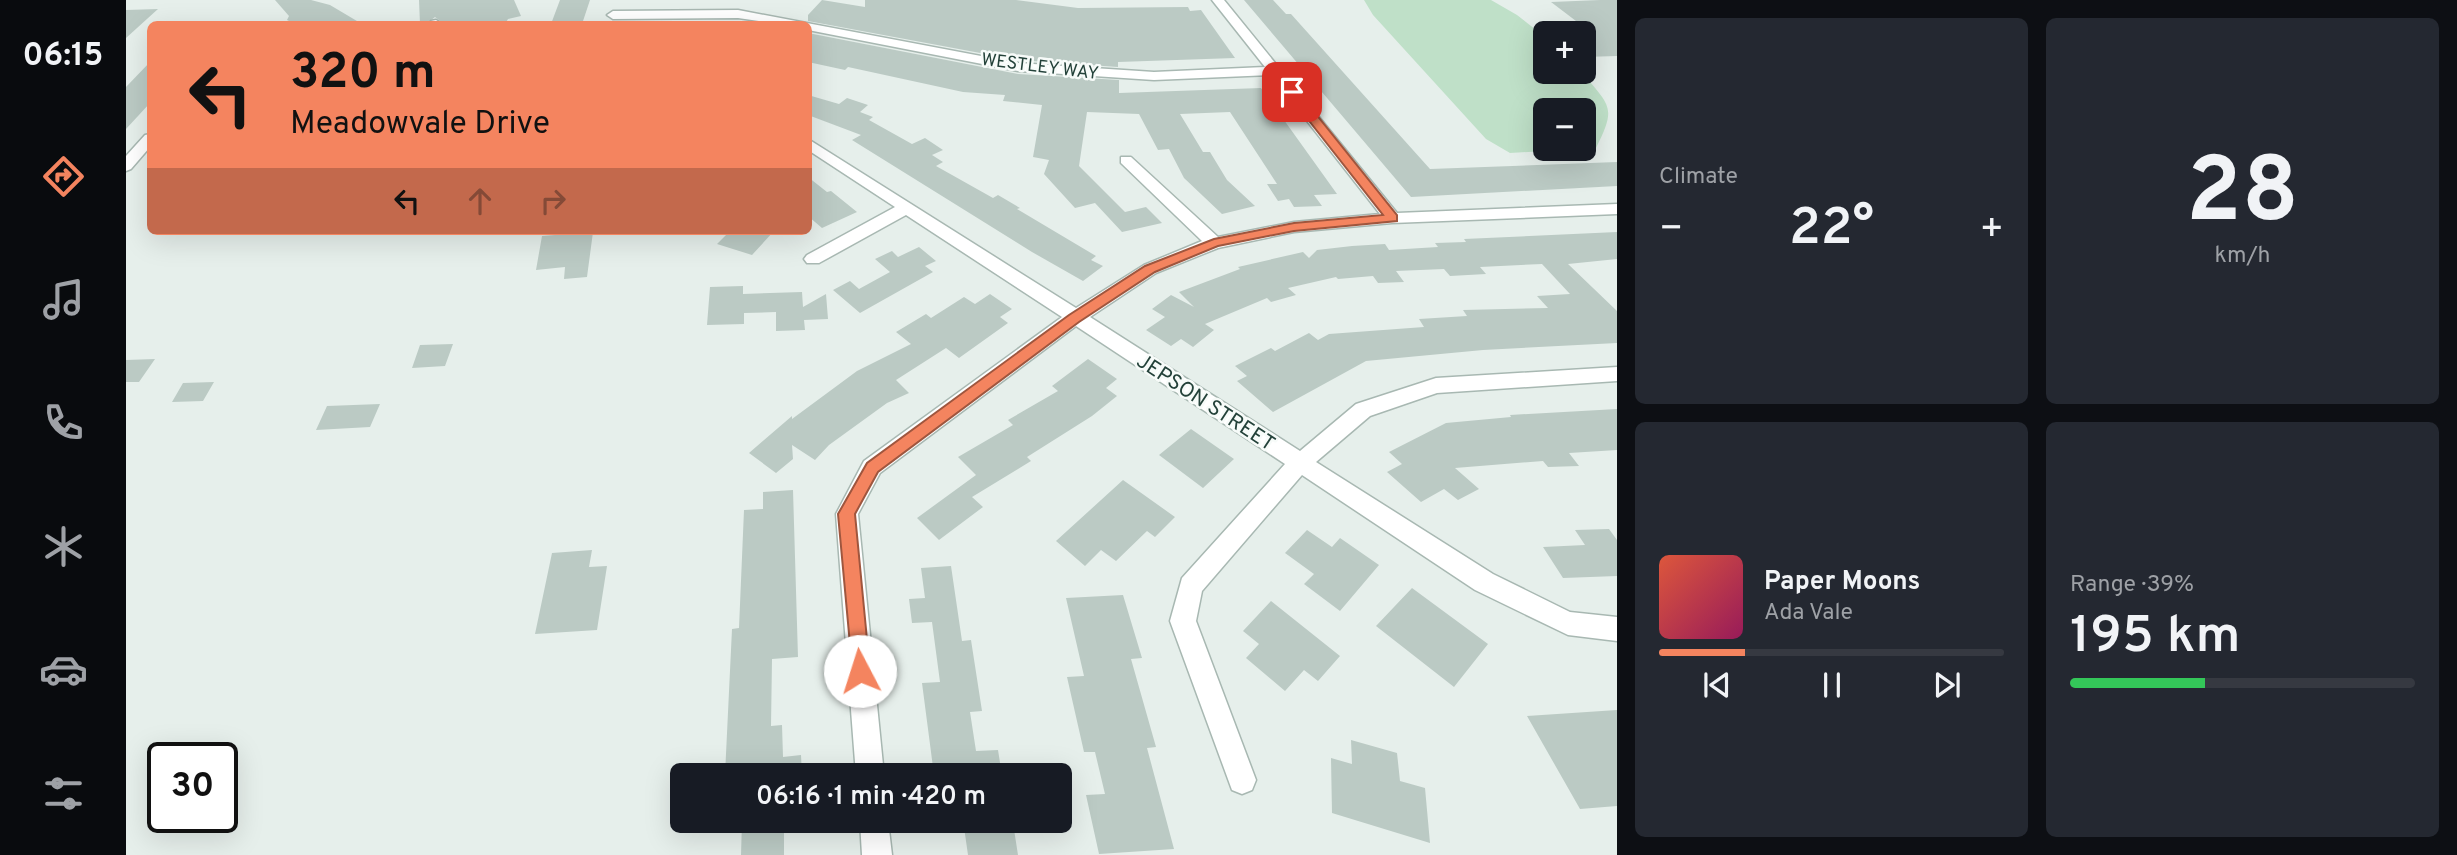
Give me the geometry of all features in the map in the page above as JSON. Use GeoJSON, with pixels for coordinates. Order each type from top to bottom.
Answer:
{"type":"FeatureCollection","features":[{"type":"Feature","properties":{"kind":"street"},"geometry":{"type":"LineString","coordinates":[[618,0],[612,20],[738,14],[783,21]]}},
{"type":"Feature","properties":{"kind":"street"},"geometry":{"type":"LineString","coordinates":[[1217,0],[1392,218]]}},
{"type":"Feature","properties":{"kind":"street","name":"WESTLEY WAY"},"geometry":{"type":"LineString","coordinates":[[812,27],[1018,67],[1154,76],[1275,71]]}},
{"type":"Feature","properties":{"kind":"street","name":"JEPSON STREET"},"geometry":{"type":"LineString","coordinates":[[812,146],[1484,582],[1569,623],[1617,629]]}},
{"type":"Feature","properties":{"kind":"street"},"geometry":{"type":"LineString","coordinates":[[126,166],[139,150]]}},
{"type":"Feature","properties":{"kind":"street"},"geometry":{"type":"LineString","coordinates":[[1126,160],[1214,243]]}},
{"type":"Feature","properties":{"kind":"street"},"geometry":{"type":"LineString","coordinates":[[813,259],[906,208]]}},
{"type":"Feature","properties":{"kind":"street"},"geometry":{"type":"LineString","coordinates":[[869,763],[847,514],[872,467],[1074,318],[1150,269],[1214,243],[1294,227],[1392,218],[1617,209]]}},
{"type":"Feature","properties":{"kind":"street"},"geometry":{"type":"LineString","coordinates":[[1242,780],[1183,621],[1191,586],[1300,463],[1363,410],[1436,386],[1617,374]]}},
{"type":"Feature","properties":{"kind":"street"},"geometry":{"type":"LineString","coordinates":[[875,833],[877,855]]}},
{"type":"Feature","properties":{"kind":"green space"},"geometry":{"type":"Polygon","coordinates":[[[1364,0],[1491,0],[1517,15],[1533,28],[1533,84],[1591,84],[1604,100],[1607,123],[1596,148],[1596,98],[1533,98],[1533,152],[1510,153],[1486,139],[1373,15],[1364,0]]]}},
{"type":"Feature","properties":{"kind":"building"},"geometry":{"type":"Polygon","coordinates":[[[275,0],[311,0],[330,5],[357,21],[289,21],[289,16],[275,0]]]}},
{"type":"Feature","properties":{"kind":"building"},"geometry":{"type":"Polygon","coordinates":[[[419,0],[514,0],[521,16],[507,21],[440,21],[435,17],[430,21],[420,21],[419,0]]]}},
{"type":"Feature","properties":{"kind":"building"},"geometry":{"type":"Polygon","coordinates":[[[560,0],[590,0],[583,21],[552,21],[560,0]]]}},
{"type":"Feature","properties":{"kind":"building"},"geometry":{"type":"Polygon","coordinates":[[[822,0],[865,7],[865,0],[1016,0],[1078,8],[1188,7],[1190,11],[1201,10],[1235,58],[1118,62],[1118,67],[1018,60],[808,21],[808,15],[822,0]]]}},
{"type":"Feature","properties":{"kind":"building"},"geometry":{"type":"Polygon","coordinates":[[[1244,0],[1273,0],[1286,14],[1291,14],[1430,169],[1617,162],[1617,186],[1411,197],[1244,0]]]}},
{"type":"Feature","properties":{"kind":"building"},"geometry":{"type":"Polygon","coordinates":[[[1617,0],[1617,56],[1596,57],[1596,21],[1576,21],[1551,2],[1617,0]]]}},
{"type":"Feature","properties":{"kind":"building"},"geometry":{"type":"Polygon","coordinates":[[[158,9],[126,38],[126,10],[158,9]]]}},
{"type":"Feature","properties":{"kind":"building"},"geometry":{"type":"Polygon","coordinates":[[[812,34],[1018,74],[1119,80],[1119,93],[1261,88],[1337,194],[1314,195],[1322,206],[1294,207],[1289,199],[1278,201],[1267,184],[1277,184],[1230,112],[1180,114],[1203,152],[1210,152],[1227,180],[1255,206],[1222,214],[1184,178],[1169,149],[1158,150],[1139,114],[1087,112],[1079,166],[1125,212],[1146,207],[1162,223],[1122,232],[1095,203],[1075,208],[1044,174],[1049,160],[1033,157],[1042,105],[1003,101],[1005,95],[963,92],[848,67],[845,70],[812,63],[812,34]]]}},
{"type":"Feature","properties":{"kind":"building"},"geometry":{"type":"Polygon","coordinates":[[[147,65],[147,106],[126,129],[126,87],[147,65]]]}},
{"type":"Feature","properties":{"kind":"building"},"geometry":{"type":"Polygon","coordinates":[[[812,96],[839,104],[847,98],[868,105],[860,112],[873,117],[869,120],[912,144],[925,138],[943,150],[932,155],[943,162],[936,166],[993,198],[998,195],[1020,208],[1017,209],[1096,256],[1091,260],[1103,266],[1083,281],[852,140],[861,135],[812,117],[812,96]]]}},
{"type":"Feature","properties":{"kind":"building"},"geometry":{"type":"Polygon","coordinates":[[[812,180],[827,192],[831,191],[857,212],[822,228],[812,219],[812,180]]]}},
{"type":"Feature","properties":{"kind":"building"},"geometry":{"type":"Polygon","coordinates":[[[1617,232],[1617,259],[1568,264],[1617,311],[1617,343],[1483,350],[1366,361],[1273,412],[1237,381],[1247,376],[1235,366],[1271,348],[1275,351],[1309,333],[1318,340],[1329,334],[1424,327],[1419,319],[1467,316],[1463,310],[1548,308],[1537,296],[1570,294],[1542,264],[1480,267],[1486,274],[1450,276],[1444,269],[1396,271],[1404,282],[1378,283],[1373,276],[1336,277],[1288,288],[1296,295],[1271,302],[1267,298],[1205,324],[1214,330],[1193,347],[1181,339],[1171,346],[1146,330],[1165,317],[1152,309],[1171,295],[1194,307],[1179,292],[1240,269],[1238,267],[1303,252],[1309,258],[1317,250],[1352,246],[1385,244],[1389,250],[1438,247],[1435,243],[1466,242],[1464,239],[1617,232]]]}},
{"type":"Feature","properties":{"kind":"building"},"geometry":{"type":"Polygon","coordinates":[[[593,235],[587,277],[564,279],[565,267],[536,270],[542,236],[593,235]]]}},
{"type":"Feature","properties":{"kind":"building"},"geometry":{"type":"Polygon","coordinates":[[[726,235],[770,235],[752,255],[717,244],[726,235]]]}},
{"type":"Feature","properties":{"kind":"building"},"geometry":{"type":"Polygon","coordinates":[[[919,247],[936,261],[925,266],[933,272],[860,313],[833,290],[850,281],[859,289],[890,272],[875,259],[892,251],[898,257],[919,247]]]}},
{"type":"Feature","properties":{"kind":"building"},"geometry":{"type":"Polygon","coordinates":[[[743,286],[743,294],[802,292],[803,307],[826,294],[828,319],[804,320],[805,330],[776,331],[776,312],[744,313],[744,324],[707,325],[710,287],[743,286]]]}},
{"type":"Feature","properties":{"kind":"building"},"geometry":{"type":"Polygon","coordinates":[[[990,294],[1012,309],[1000,317],[1008,323],[959,358],[946,348],[896,380],[909,393],[887,403],[829,445],[815,460],[792,445],[793,459],[776,473],[749,453],[792,416],[792,419],[857,371],[911,344],[896,332],[926,314],[931,318],[964,297],[975,304],[990,294]]]}},
{"type":"Feature","properties":{"kind":"building"},"geometry":{"type":"Polygon","coordinates":[[[453,344],[445,366],[412,368],[420,345],[453,344]]]}},
{"type":"Feature","properties":{"kind":"building"},"geometry":{"type":"Polygon","coordinates":[[[155,359],[139,382],[126,382],[126,360],[155,359]]]}},
{"type":"Feature","properties":{"kind":"building"},"geometry":{"type":"Polygon","coordinates":[[[1088,359],[1117,379],[1106,388],[1117,396],[1092,416],[1027,457],[1031,461],[972,497],[983,507],[939,540],[917,518],[976,475],[958,457],[1013,425],[1008,420],[1058,391],[1052,386],[1088,359]]]}},
{"type":"Feature","properties":{"kind":"building"},"geometry":{"type":"Polygon","coordinates":[[[214,382],[203,401],[172,402],[183,383],[214,382]]]}},
{"type":"Feature","properties":{"kind":"building"},"geometry":{"type":"Polygon","coordinates":[[[380,404],[370,427],[316,430],[327,406],[380,404]]]}},
{"type":"Feature","properties":{"kind":"building"},"geometry":{"type":"Polygon","coordinates":[[[1617,409],[1617,450],[1569,453],[1579,466],[1548,467],[1543,461],[1455,468],[1479,489],[1458,500],[1444,489],[1421,502],[1387,472],[1402,464],[1389,452],[1446,423],[1511,417],[1510,415],[1617,409]]]}},
{"type":"Feature","properties":{"kind":"building"},"geometry":{"type":"Polygon","coordinates":[[[1191,429],[1234,459],[1203,488],[1159,455],[1191,429]]]}},
{"type":"Feature","properties":{"kind":"building"},"geometry":{"type":"Polygon","coordinates":[[[1123,480],[1175,517],[1155,537],[1147,531],[1116,561],[1101,550],[1085,566],[1056,541],[1123,480]]]}},
{"type":"Feature","properties":{"kind":"building"},"geometry":{"type":"Polygon","coordinates":[[[793,490],[798,657],[772,659],[771,726],[782,725],[783,757],[801,755],[801,763],[726,763],[732,629],[739,628],[744,510],[763,509],[763,492],[793,490]]]}},
{"type":"Feature","properties":{"kind":"building"},"geometry":{"type":"Polygon","coordinates":[[[1609,529],[1617,540],[1617,576],[1563,578],[1543,547],[1585,545],[1575,530],[1609,529]]]}},
{"type":"Feature","properties":{"kind":"building"},"geometry":{"type":"Polygon","coordinates":[[[1307,530],[1332,547],[1340,538],[1379,565],[1340,611],[1304,584],[1314,574],[1285,553],[1307,530]]]}},
{"type":"Feature","properties":{"kind":"building"},"geometry":{"type":"Polygon","coordinates":[[[592,550],[589,567],[607,566],[597,630],[535,634],[552,553],[592,550]]]}},
{"type":"Feature","properties":{"kind":"building"},"geometry":{"type":"Polygon","coordinates":[[[951,566],[962,641],[971,640],[982,711],[970,712],[976,751],[998,750],[1000,763],[932,763],[922,683],[940,682],[932,622],[912,623],[909,599],[925,598],[921,568],[951,566]]]}},
{"type":"Feature","properties":{"kind":"building"},"geometry":{"type":"Polygon","coordinates":[[[1412,588],[1488,644],[1454,687],[1376,626],[1412,588]]]}},
{"type":"Feature","properties":{"kind":"building"},"geometry":{"type":"Polygon","coordinates":[[[1123,595],[1142,658],[1131,659],[1156,747],[1147,748],[1174,849],[1099,854],[1086,795],[1105,794],[1095,752],[1084,752],[1067,677],[1084,676],[1066,598],[1123,595]]]}},
{"type":"Feature","properties":{"kind":"building"},"geometry":{"type":"Polygon","coordinates":[[[1271,601],[1340,656],[1318,681],[1304,670],[1285,691],[1246,658],[1259,644],[1243,631],[1271,601]]]}},
{"type":"Feature","properties":{"kind":"building"},"geometry":{"type":"Polygon","coordinates":[[[1617,710],[1617,806],[1580,809],[1527,716],[1617,710]]]}},
{"type":"Feature","properties":{"kind":"building"},"geometry":{"type":"Polygon","coordinates":[[[1351,740],[1397,753],[1400,781],[1425,788],[1430,843],[1332,813],[1331,758],[1352,764],[1351,740]]]}},
{"type":"Feature","properties":{"kind":"building"},"geometry":{"type":"Polygon","coordinates":[[[742,833],[784,833],[784,855],[741,855],[742,833]]]}},
{"type":"Feature","properties":{"kind":"building"},"geometry":{"type":"Polygon","coordinates":[[[965,833],[1015,833],[1018,855],[968,855],[965,833]]]}},
{"type":"Feature","properties":{"kind":"route"},"geometry":{"type":"LineString","coordinates":[[860,671],[847,514],[872,467],[1074,318],[1150,269],[1214,243],[1294,227],[1392,218],[1292,92]]}}]}
